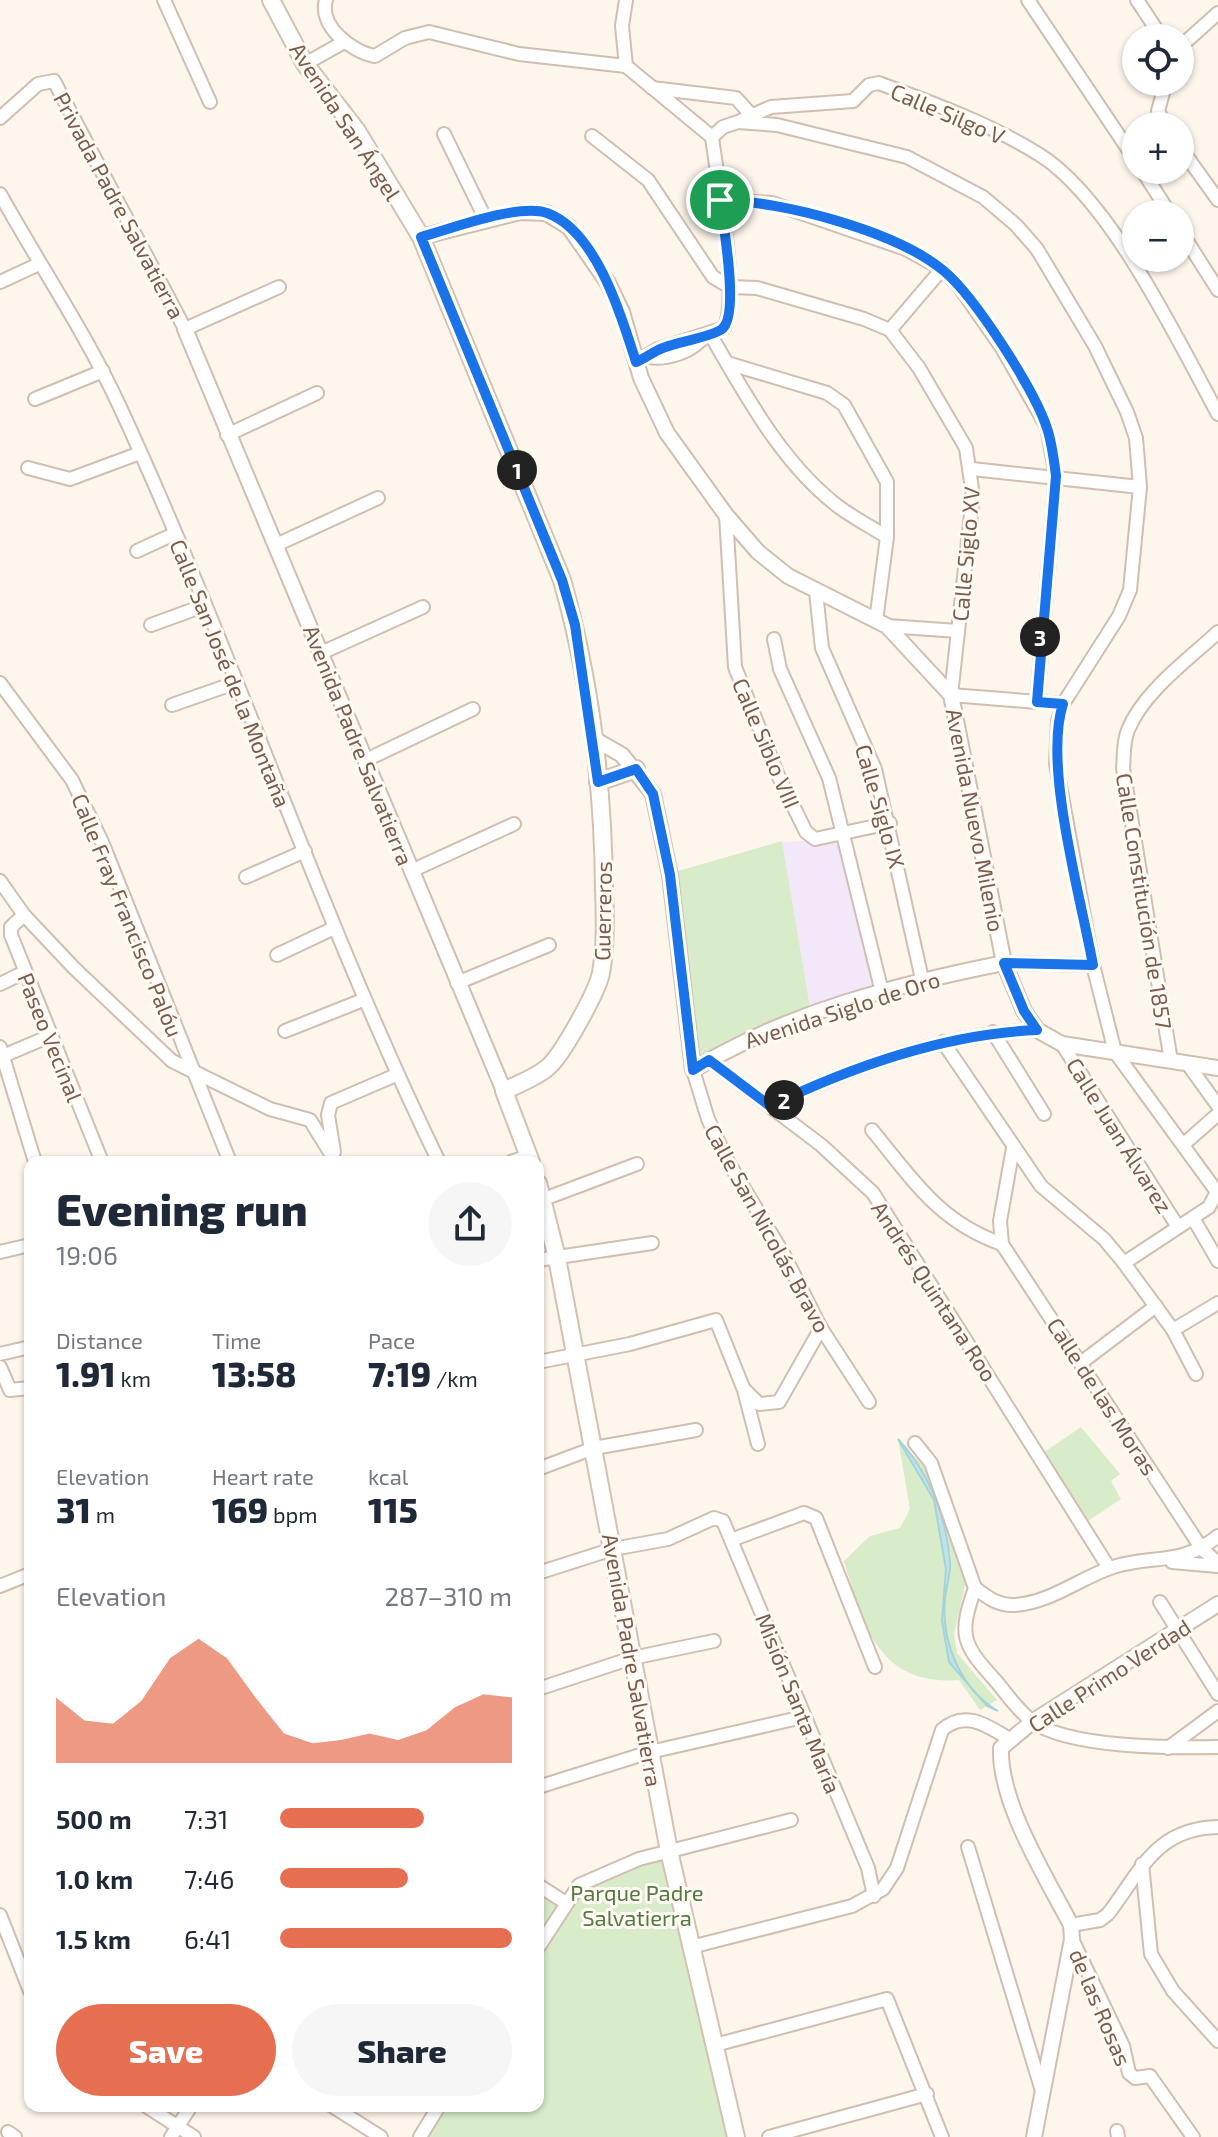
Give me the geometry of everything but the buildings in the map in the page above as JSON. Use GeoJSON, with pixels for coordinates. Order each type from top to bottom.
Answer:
{"type":"FeatureCollection","features":[{"type":"Feature","properties":{"kind":"main road","name":"Avenida San Ángel"},"geometry":{"type":"LineString","coordinates":[[271,0],[305,64],[357,131],[421,237],[562,580],[575,625],[594,739]]}},
{"type":"Feature","properties":{"kind":"main road","name":"Guerreros"},"geometry":{"type":"LineString","coordinates":[[504,1091],[548,1068],[563,1047],[600,976],[604,891],[594,739]]}},
{"type":"Feature","properties":{"kind":"main road"},"geometry":{"type":"LineString","coordinates":[[598,782],[636,769]]}},
{"type":"Feature","properties":{"kind":"main road","name":"Avenida Padre Salvatierra"},"geometry":{"type":"LineString","coordinates":[[504,1091],[529,1156]]}},
{"type":"Feature","properties":{"kind":"main road","name":"Avenida Padre Salvatierra"},"geometry":{"type":"LineString","coordinates":[[544,1204],[594,1448],[669,1851],[736,2137]]}},
{"type":"Feature","properties":{"kind":"street"},"geometry":{"type":"LineString","coordinates":[[164,0],[210,102]]}},
{"type":"Feature","properties":{"kind":"street"},"geometry":{"type":"LineString","coordinates":[[326,0],[326,17],[344,42],[375,56],[405,38],[429,32],[519,54],[626,66],[712,137],[730,287],[727,321],[724,328],[658,349],[643,360]]}},
{"type":"Feature","properties":{"kind":"street"},"geometry":{"type":"LineString","coordinates":[[626,0],[622,26],[626,66]]}},
{"type":"Feature","properties":{"kind":"street"},"geometry":{"type":"LineString","coordinates":[[1028,0],[1122,140]]}},
{"type":"Feature","properties":{"kind":"street"},"geometry":{"type":"LineString","coordinates":[[1137,0],[1153,24]]}},
{"type":"Feature","properties":{"kind":"street"},"geometry":{"type":"LineString","coordinates":[[1194,34],[1218,13]]}},
{"type":"Feature","properties":{"kind":"street"},"geometry":{"type":"LineString","coordinates":[[305,64],[344,42]]}},
{"type":"Feature","properties":{"kind":"street","name":"Privada Padre Salvatierra"},"geometry":{"type":"LineString","coordinates":[[0,118],[38,84],[54,81],[185,329]]}},
{"type":"Feature","properties":{"kind":"street","name":"Calle Silgo V"},"geometry":{"type":"LineString","coordinates":[[712,137],[723,127],[771,107],[853,101],[869,85],[879,83],[982,123],[1042,156],[1093,202],[1171,328],[1218,414]]}},
{"type":"Feature","properties":{"kind":"street"},"geometry":{"type":"LineString","coordinates":[[652,88],[736,98],[752,116]]}},
{"type":"Feature","properties":{"kind":"street"},"geometry":{"type":"LineString","coordinates":[[738,122],[777,125],[907,157],[983,197],[1016,225],[1060,284],[1127,412],[1136,438],[1140,487],[1130,590],[1119,616],[1063,704],[1058,721],[1056,764],[1093,965],[1115,1052],[1217,1192],[1209,1207],[1124,1263]]}},
{"type":"Feature","properties":{"kind":"street"},"geometry":{"type":"LineString","coordinates":[[444,134],[486,220]]}},
{"type":"Feature","properties":{"kind":"street"},"geometry":{"type":"LineString","coordinates":[[592,136],[648,180],[713,277],[730,287],[757,288],[864,319],[890,330],[942,269]]}},
{"type":"Feature","properties":{"kind":"street"},"geometry":{"type":"LineString","coordinates":[[1194,167],[1218,200]]}},
{"type":"Feature","properties":{"kind":"street","name":"Calle San José de la Montaña"},"geometry":{"type":"LineString","coordinates":[[0,194],[103,371],[174,534],[363,1000],[436,1156]]}},
{"type":"Feature","properties":{"kind":"street"},"geometry":{"type":"LineString","coordinates":[[720,200],[772,203],[809,214],[882,238],[942,269],[958,285],[1002,348],[1040,411],[1052,448],[1056,476],[1037,702]]}},
{"type":"Feature","properties":{"kind":"street","name":"Avenida Nuevo Milenio"},"geometry":{"type":"LineString","coordinates":[[421,237],[520,212],[546,213],[569,227],[608,283],[622,312],[643,360],[667,433],[726,515],[758,552],[816,592],[882,624],[951,695],[1004,963],[1024,1011],[1037,1030]]}},
{"type":"Feature","properties":{"kind":"street"},"geometry":{"type":"LineString","coordinates":[[1194,252],[1218,290]]}},
{"type":"Feature","properties":{"kind":"street"},"geometry":{"type":"LineString","coordinates":[[0,282],[39,264]]}},
{"type":"Feature","properties":{"kind":"street"},"geometry":{"type":"LineString","coordinates":[[185,329],[279,287]]}},
{"type":"Feature","properties":{"kind":"street","name":"Avenida Padre Salvatierra"},"geometry":{"type":"LineString","coordinates":[[185,329],[504,1091]]}},
{"type":"Feature","properties":{"kind":"street","name":"Calle Siglo XV"},"geometry":{"type":"LineString","coordinates":[[890,330],[919,368],[966,448],[972,469],[973,496],[951,695]]}},
{"type":"Feature","properties":{"kind":"street"},"geometry":{"type":"LineString","coordinates":[[707,335],[770,432],[807,475],[839,507],[887,537]]}},
{"type":"Feature","properties":{"kind":"street"},"geometry":{"type":"LineString","coordinates":[[727,363],[827,393],[844,405],[887,482],[882,624],[958,631]]}},
{"type":"Feature","properties":{"kind":"street"},"geometry":{"type":"LineString","coordinates":[[35,399],[103,371]]}},
{"type":"Feature","properties":{"kind":"street"},"geometry":{"type":"LineString","coordinates":[[227,435],[317,393]]}},
{"type":"Feature","properties":{"kind":"street"},"geometry":{"type":"LineString","coordinates":[[28,468],[70,479],[140,453]]}},
{"type":"Feature","properties":{"kind":"street"},"geometry":{"type":"LineString","coordinates":[[972,469],[1140,487]]}},
{"type":"Feature","properties":{"kind":"street"},"geometry":{"type":"LineString","coordinates":[[276,545],[378,498]]}},
{"type":"Feature","properties":{"kind":"street","name":"Calle Siblo VIII"},"geometry":{"type":"LineString","coordinates":[[726,515],[728,594],[735,667],[806,832],[815,839],[890,823]]}},
{"type":"Feature","properties":{"kind":"street"},"geometry":{"type":"LineString","coordinates":[[137,551],[174,534]]}},
{"type":"Feature","properties":{"kind":"street","name":"Calle Siglo IX"},"geometry":{"type":"LineString","coordinates":[[816,592],[822,648],[875,769],[890,823],[922,979]]}},
{"type":"Feature","properties":{"kind":"street"},"geometry":{"type":"LineString","coordinates":[[151,625],[203,606]]}},
{"type":"Feature","properties":{"kind":"street"},"geometry":{"type":"LineString","coordinates":[[321,653],[423,607]]}},
{"type":"Feature","properties":{"kind":"street","name":"Calle Constitución de 1857"},"geometry":{"type":"LineString","coordinates":[[1171,1061],[1123,768],[1124,745],[1135,717],[1151,696],[1218,632]]}},
{"type":"Feature","properties":{"kind":"street"},"geometry":{"type":"LineString","coordinates":[[774,639],[780,669],[829,778],[845,832],[882,992]]}},
{"type":"Feature","properties":{"kind":"street","name":"Calle Fray Francisco Palóu"},"geometry":{"type":"LineString","coordinates":[[0,683],[72,780],[102,842],[192,1074],[227,1156]]}},
{"type":"Feature","properties":{"kind":"street"},"geometry":{"type":"LineString","coordinates":[[172,705],[235,683]]}},
{"type":"Feature","properties":{"kind":"street"},"geometry":{"type":"LineString","coordinates":[[951,695],[1063,704]]}},
{"type":"Feature","properties":{"kind":"street"},"geometry":{"type":"LineString","coordinates":[[366,760],[473,709]]}},
{"type":"Feature","properties":{"kind":"street","name":"Calle San Nicolás Bravo"},"geometry":{"type":"LineString","coordinates":[[594,739],[622,755],[653,794],[670,875],[693,1070],[708,1119],[727,1160],[784,1255],[821,1328],[869,1402]]}},
{"type":"Feature","properties":{"kind":"street"},"geometry":{"type":"LineString","coordinates":[[411,871],[514,824]]}},
{"type":"Feature","properties":{"kind":"street"},"geometry":{"type":"LineString","coordinates":[[246,877],[305,851]]}},
{"type":"Feature","properties":{"kind":"street","name":"Paseo Vecinal"},"geometry":{"type":"LineString","coordinates":[[0,881],[24,915],[106,1000],[172,1061],[192,1074],[270,1109],[310,1120],[332,1156]]}},
{"type":"Feature","properties":{"kind":"street","name":"Paseo Vecinal"},"geometry":{"type":"LineString","coordinates":[[24,915],[11,927],[11,935],[100,1156]]}},
{"type":"Feature","properties":{"kind":"street"},"geometry":{"type":"LineString","coordinates":[[277,955],[334,928]]}},
{"type":"Feature","properties":{"kind":"street"},"geometry":{"type":"LineString","coordinates":[[457,983],[549,945]]}},
{"type":"Feature","properties":{"kind":"street","name":"Avenida Siglo de Oro"},"geometry":{"type":"LineString","coordinates":[[693,1070],[750,1037],[922,979],[1004,963],[1093,965]]}},
{"type":"Feature","properties":{"kind":"street"},"geometry":{"type":"LineString","coordinates":[[0,984],[25,972]]}},
{"type":"Feature","properties":{"kind":"street"},"geometry":{"type":"LineString","coordinates":[[285,1031],[363,1000]]}},
{"type":"Feature","properties":{"kind":"street"},"geometry":{"type":"LineString","coordinates":[[770,1106],[862,1068],[943,1042],[993,1032],[1037,1030],[1062,1044],[1218,1068]]}},
{"type":"Feature","properties":{"kind":"street"},"geometry":{"type":"LineString","coordinates":[[993,1032],[1044,1114]]}},
{"type":"Feature","properties":{"kind":"street"},"geometry":{"type":"LineString","coordinates":[[33,1156],[2,1052],[50,1036]]}},
{"type":"Feature","properties":{"kind":"street"},"geometry":{"type":"LineString","coordinates":[[943,1042],[1041,1186],[1104,1239],[1124,1263],[1173,1330],[1196,1374]]}},
{"type":"Feature","properties":{"kind":"street","name":"Calle Juan Álvarez"},"geometry":{"type":"LineString","coordinates":[[1062,1044],[1178,1227]]}},
{"type":"Feature","properties":{"kind":"street","name":"Andrés Quintana Roo"},"geometry":{"type":"LineString","coordinates":[[709,1060],[821,1145],[873,1193],[1109,1568]]}},
{"type":"Feature","properties":{"kind":"street"},"geometry":{"type":"LineString","coordinates":[[1187,1063],[1218,1106]]}},
{"type":"Feature","properties":{"kind":"street"},"geometry":{"type":"LineString","coordinates":[[334,1156],[328,1115],[331,1103],[396,1075]]}},
{"type":"Feature","properties":{"kind":"street"},"geometry":{"type":"LineString","coordinates":[[1184,1144],[1218,1114]]}},
{"type":"Feature","properties":{"kind":"street"},"geometry":{"type":"LineString","coordinates":[[872,1130],[941,1213],[974,1233],[1002,1244],[1000,1221],[1013,1148]]}},
{"type":"Feature","properties":{"kind":"street"},"geometry":{"type":"LineString","coordinates":[[544,1190],[637,1164]]}},
{"type":"Feature","properties":{"kind":"street"},"geometry":{"type":"LineString","coordinates":[[1193,1218],[1218,1261]]}},
{"type":"Feature","properties":{"kind":"street"},"geometry":{"type":"LineString","coordinates":[[544,1259],[652,1243]]}},
{"type":"Feature","properties":{"kind":"street","name":"Calle de las Moras"},"geometry":{"type":"LineString","coordinates":[[1002,1244],[1202,1549],[1218,1565]]}},
{"type":"Feature","properties":{"kind":"street"},"geometry":{"type":"LineString","coordinates":[[0,1252],[24,1246]]}},
{"type":"Feature","properties":{"kind":"street"},"geometry":{"type":"LineString","coordinates":[[1173,1330],[1218,1303]]}},
{"type":"Feature","properties":{"kind":"street"},"geometry":{"type":"LineString","coordinates":[[1082,1362],[1156,1306]]}},
{"type":"Feature","properties":{"kind":"street"},"geometry":{"type":"LineString","coordinates":[[544,1361],[630,1344],[716,1320],[744,1390],[758,1444]]}},
{"type":"Feature","properties":{"kind":"street"},"geometry":{"type":"LineString","coordinates":[[744,1390],[759,1404],[779,1402],[821,1328]]}},
{"type":"Feature","properties":{"kind":"street"},"geometry":{"type":"LineString","coordinates":[[0,1354],[24,1348]]}},
{"type":"Feature","properties":{"kind":"street"},"geometry":{"type":"LineString","coordinates":[[0,1367],[10,1390],[24,1389]]}},
{"type":"Feature","properties":{"kind":"street"},"geometry":{"type":"LineString","coordinates":[[544,1467],[594,1448],[696,1430]]}},
{"type":"Feature","properties":{"kind":"street"},"geometry":{"type":"LineString","coordinates":[[915,1443],[931,1463],[975,1588],[993,1601],[1014,1605],[1037,1601],[1109,1568],[1164,1561],[1202,1549],[1218,1536]]}},
{"type":"Feature","properties":{"kind":"street"},"geometry":{"type":"LineString","coordinates":[[731,1540],[804,1513],[816,1518],[875,1667]]}},
{"type":"Feature","properties":{"kind":"street","name":"Misión Santa María"},"geometry":{"type":"LineString","coordinates":[[613,1549],[668,1539],[714,1518],[723,1521],[868,1868],[874,1896]]}},
{"type":"Feature","properties":{"kind":"street"},"geometry":{"type":"LineString","coordinates":[[544,1571],[613,1549]]}},
{"type":"Feature","properties":{"kind":"street"},"geometry":{"type":"LineString","coordinates":[[1164,1561],[1218,1565]]}},
{"type":"Feature","properties":{"kind":"street"},"geometry":{"type":"LineString","coordinates":[[0,1586],[24,1576]]}},
{"type":"Feature","properties":{"kind":"street"},"geometry":{"type":"LineString","coordinates":[[975,1588],[964,1619],[964,1635],[981,1666],[1032,1722],[1091,1740],[1168,1748],[1218,1747]]}},
{"type":"Feature","properties":{"kind":"street"},"geometry":{"type":"LineString","coordinates":[[1160,1602],[1175,1631],[1218,1694]]}},
{"type":"Feature","properties":{"kind":"street","name":"Calle Primo Verdad"},"geometry":{"type":"LineString","coordinates":[[1006,1744],[1032,1722],[1218,1604]]}},
{"type":"Feature","properties":{"kind":"street"},"geometry":{"type":"LineString","coordinates":[[544,1687],[632,1658],[714,1641]]}},
{"type":"Feature","properties":{"kind":"street"},"geometry":{"type":"LineString","coordinates":[[1168,1748],[1218,1711]]}},
{"type":"Feature","properties":{"kind":"street"},"geometry":{"type":"LineString","coordinates":[[544,1785],[650,1752],[803,1717]]}},
{"type":"Feature","properties":{"kind":"street"},"geometry":{"type":"LineString","coordinates":[[691,1947],[852,1906],[874,1896],[897,1868],[942,1730],[952,1721],[966,1719],[982,1722],[1006,1744],[1001,1762],[1014,1809],[1071,1932],[1034,2137]]}},
{"type":"Feature","properties":{"kind":"street"},"geometry":{"type":"LineString","coordinates":[[544,1938],[579,1885],[639,1859],[791,1820]]}},
{"type":"Feature","properties":{"kind":"street"},"geometry":{"type":"LineString","coordinates":[[1071,1932],[1108,1914],[1142,1864],[1178,1833],[1218,1827]]}},
{"type":"Feature","properties":{"kind":"street"},"geometry":{"type":"LineString","coordinates":[[968,1847],[1043,2094]]}},
{"type":"Feature","properties":{"kind":"street"},"geometry":{"type":"LineString","coordinates":[[1142,1864],[1151,1954],[1173,1991],[1215,2033]]}},
{"type":"Feature","properties":{"kind":"street"},"geometry":{"type":"LineString","coordinates":[[544,1889],[566,1903]]}},
{"type":"Feature","properties":{"kind":"street"},"geometry":{"type":"LineString","coordinates":[[0,1915],[24,1976]]}},
{"type":"Feature","properties":{"kind":"street","name":"de las Rosas"},"geometry":{"type":"LineString","coordinates":[[1071,1932],[1123,2046],[1129,2073],[1135,2078],[1150,2076],[1193,2137]]}},
{"type":"Feature","properties":{"kind":"street"},"geometry":{"type":"LineString","coordinates":[[715,2045],[883,1999],[891,2002],[942,2137]]}},
{"type":"Feature","properties":{"kind":"street"},"geometry":{"type":"LineString","coordinates":[[769,2137],[927,2094]]}},
{"type":"Feature","properties":{"kind":"street"},"geometry":{"type":"LineString","coordinates":[[152,2112],[174,2132],[194,2137]]}},
{"type":"Feature","properties":{"kind":"street"},"geometry":{"type":"LineString","coordinates":[[174,2132],[187,2112]]}},
{"type":"Feature","properties":{"kind":"street"},"geometry":{"type":"LineString","coordinates":[[341,2112],[381,2137]]}},
{"type":"Feature","properties":{"kind":"street"},"geometry":{"type":"LineString","coordinates":[[420,2137],[435,2112]]}},
{"type":"Feature","properties":{"kind":"shaded area"},"geometry":{"type":"Polygon","coordinates":[[[845,839],[880,989],[811,1013],[782,842],[845,839]]]}},
{"type":"Feature","properties":{"kind":"green space"},"geometry":{"type":"Polygon","coordinates":[[[782,841],[811,1013],[701,1067],[678,871],[782,841]]]}},
{"type":"Feature","properties":{"kind":"green space"},"geometry":{"type":"Polygon","coordinates":[[[1081,1427],[1120,1474],[1111,1481],[1121,1499],[1088,1521],[1043,1453],[1081,1427]]]}},
{"type":"Feature","properties":{"kind":"green space"},"geometry":{"type":"Polygon","coordinates":[[[898,1439],[924,1467],[969,1568],[954,1634],[957,1653],[997,1700],[980,1710],[959,1680],[932,1679],[910,1673],[892,1662],[868,1629],[851,1585],[844,1561],[870,1536],[900,1528],[910,1509],[898,1439]]]}},
{"type":"Feature","properties":{"kind":"green space","name":"Parque Padre Salvatierra"},"geometry":{"type":"Polygon","coordinates":[[[667,1856],[732,2137],[427,2137],[442,2112],[544,2112],[544,1947],[580,1890],[667,1856]]]}},
{"type":"Feature","properties":{"kind":"green space"},"geometry":{"type":"Polygon","coordinates":[[[544,1898],[558,1907],[544,1929],[544,1898]]]}},
{"type":"Feature","properties":{"kind":"water"},"geometry":{"type":"Polygon","coordinates":[[[898,1439],[927,1481],[945,1528],[950,1562],[945,1599],[946,1631],[956,1662],[972,1689],[949,1662],[942,1621],[946,1569],[934,1500],[898,1439]]]}},
{"type":"Feature","properties":{"kind":"route"},"geometry":{"type":"LineString","coordinates":[[720,200],[772,203],[809,214],[882,238],[942,269],[958,285],[1002,348],[1040,411],[1047,427],[1056,476],[1038,657],[1037,702],[1063,704],[1055,743],[1056,764],[1093,965],[1004,963],[1024,1011],[1037,1030],[993,1032],[943,1042],[876,1062],[770,1106],[709,1060],[693,1070],[670,875],[653,794],[636,769],[598,782],[575,625],[562,580],[421,237],[520,212],[546,213],[569,227],[595,260],[622,312],[636,362],[650,357],[658,349],[724,328],[729,311],[730,287],[720,200]]}}]}
